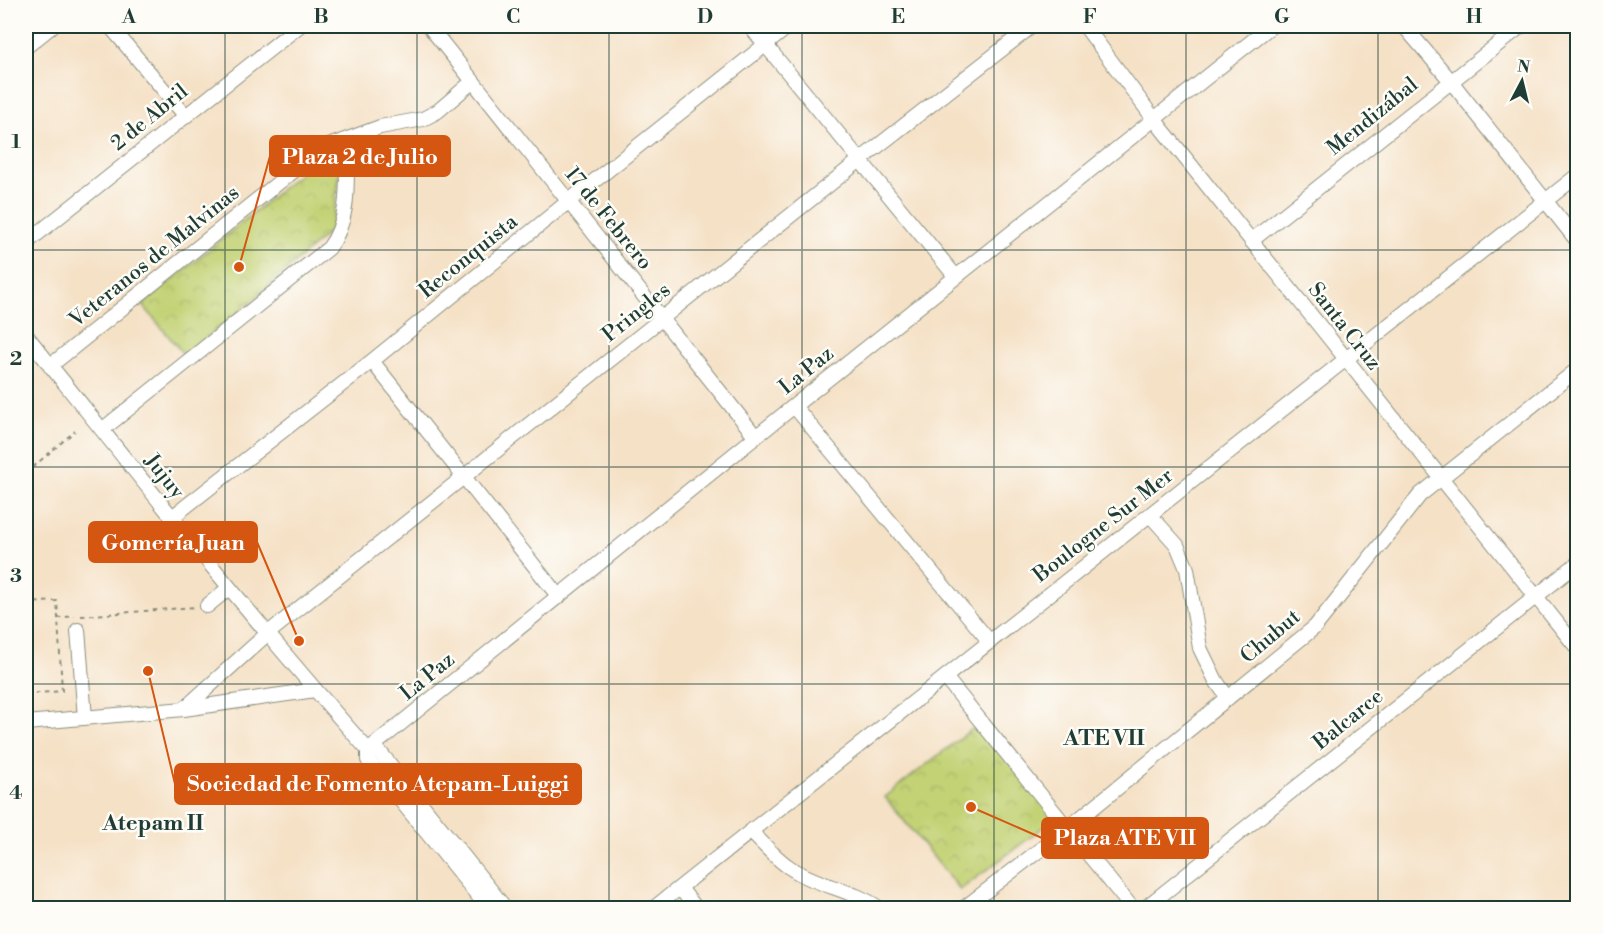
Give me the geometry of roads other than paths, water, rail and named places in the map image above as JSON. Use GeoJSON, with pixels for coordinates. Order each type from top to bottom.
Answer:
{"type":"FeatureCollection","features":[{"type":"Feature","properties":{"kind":"street"},"geometry":{"type":"LineString","coordinates":[[26,47],[52,26]]}},
{"type":"Feature","properties":{"kind":"street"},"geometry":{"type":"LineString","coordinates":[[110,26],[184,115]]}},
{"type":"Feature","properties":{"kind":"street","name":"2 de Abril"},"geometry":{"type":"LineString","coordinates":[[26,243],[184,115],[299,26]]}},
{"type":"Feature","properties":{"kind":"street","name":"17 de Febrero"},"geometry":{"type":"LineString","coordinates":[[429,26],[756,437]]}},
{"type":"Feature","properties":{"kind":"street"},"geometry":{"type":"LineString","coordinates":[[750,26],[956,277]]}},
{"type":"Feature","properties":{"kind":"street","name":"Reconquista"},"geometry":{"type":"LineString","coordinates":[[171,518],[372,362],[789,26]]}},
{"type":"Feature","properties":{"kind":"street","name":"Pringles"},"geometry":{"type":"LineString","coordinates":[[184,709],[267,634],[860,160],[1032,26]]}},
{"type":"Feature","properties":{"kind":"street","name":"Santa Cruz"},"geometry":{"type":"LineString","coordinates":[[1085,26],[1154,119],[1578,649]]}},
{"type":"Feature","properties":{"kind":"street","name":"La Paz"},"geometry":{"type":"LineString","coordinates":[[368,750],[794,406],[1271,26]]}},
{"type":"Feature","properties":{"kind":"street"},"geometry":{"type":"LineString","coordinates":[[1404,26],[1450,80],[1578,242]]}},
{"type":"Feature","properties":{"kind":"street","name":"Mendizábal"},"geometry":{"type":"LineString","coordinates":[[1251,241],[1450,80],[1521,26]]}},
{"type":"Feature","properties":{"kind":"street","name":"Veteranos de Malvinas"},"geometry":{"type":"LineString","coordinates":[[50,366],[326,147],[380,127],[423,119],[438,111],[472,82]]}},
{"type":"Feature","properties":{"kind":"street"},"geometry":{"type":"LineString","coordinates":[[102,430],[329,248],[341,231],[344,217],[347,140]]}},
{"type":"Feature","properties":{"kind":"street","name":"Boulogne Sur Mer"},"geometry":{"type":"LineString","coordinates":[[654,909],[1578,175]]}},
{"type":"Feature","properties":{"kind":"street","name":"Jujuy"},"geometry":{"type":"LineString","coordinates":[[26,335],[171,518],[267,634],[368,750]]}},
{"type":"Feature","properties":{"kind":"street"},"geometry":{"type":"LineString","coordinates":[[372,362],[559,597]]}},
{"type":"Feature","properties":{"kind":"street","name":"Chubut"},"geometry":{"type":"LineString","coordinates":[[964,909],[1067,829],[1315,627],[1420,495],[1578,369]]}},
{"type":"Feature","properties":{"kind":"street"},"geometry":{"type":"LineString","coordinates":[[794,406],[990,642]]}},
{"type":"Feature","properties":{"kind":"street"},"geometry":{"type":"LineString","coordinates":[[1150,515],[1177,545],[1187,568],[1200,648],[1216,681],[1228,698]]}},
{"type":"Feature","properties":{"kind":"street","name":"Balcarce"},"geometry":{"type":"LineString","coordinates":[[1145,909],[1578,563]]}},
{"type":"Feature","properties":{"kind":"street"},"geometry":{"type":"LineString","coordinates":[[207,606],[230,588]]}},
{"type":"Feature","properties":{"kind":"street"},"geometry":{"type":"LineString","coordinates":[[78,630],[85,718]]}},
{"type":"Feature","properties":{"kind":"street"},"geometry":{"type":"LineString","coordinates":[[945,678],[1132,909]]}},
{"type":"Feature","properties":{"kind":"street"},"geometry":{"type":"LineString","coordinates":[[26,723],[184,709],[315,690]]}},
{"type":"Feature","properties":{"kind":"street"},"geometry":{"type":"LineString","coordinates":[[488,909],[368,760],[368,750],[379,751],[505,909]]}},
{"type":"Feature","properties":{"kind":"street"},"geometry":{"type":"LineString","coordinates":[[751,832],[788,867],[865,899],[879,909]]}},
{"type":"Feature","properties":{"kind":"street"},"geometry":{"type":"LineString","coordinates":[[680,888],[696,909]]}},
{"type":"Feature","properties":{"kind":"place","name":"Plaza 2 de Julio"},"geometry":{"type":"Point","coordinates":[239,267]}},
{"type":"Feature","properties":{"kind":"place","name":"Gomería Juan"},"geometry":{"type":"Point","coordinates":[299,641]}},
{"type":"Feature","properties":{"kind":"place","name":"Sociedad de Fomento Atepam-Luiggi"},"geometry":{"type":"Point","coordinates":[148,671]}},
{"type":"Feature","properties":{"kind":"place","name":"Plaza ATE VII"},"geometry":{"type":"Point","coordinates":[971,807]}},
{"type":"Feature","properties":{"kind":"district","name":"ATE VII"},"geometry":{"type":"Point","coordinates":[1104,737]}},
{"type":"Feature","properties":{"kind":"district","name":"Atepam II"},"geometry":{"type":"Point","coordinates":[153,822]}}]}
